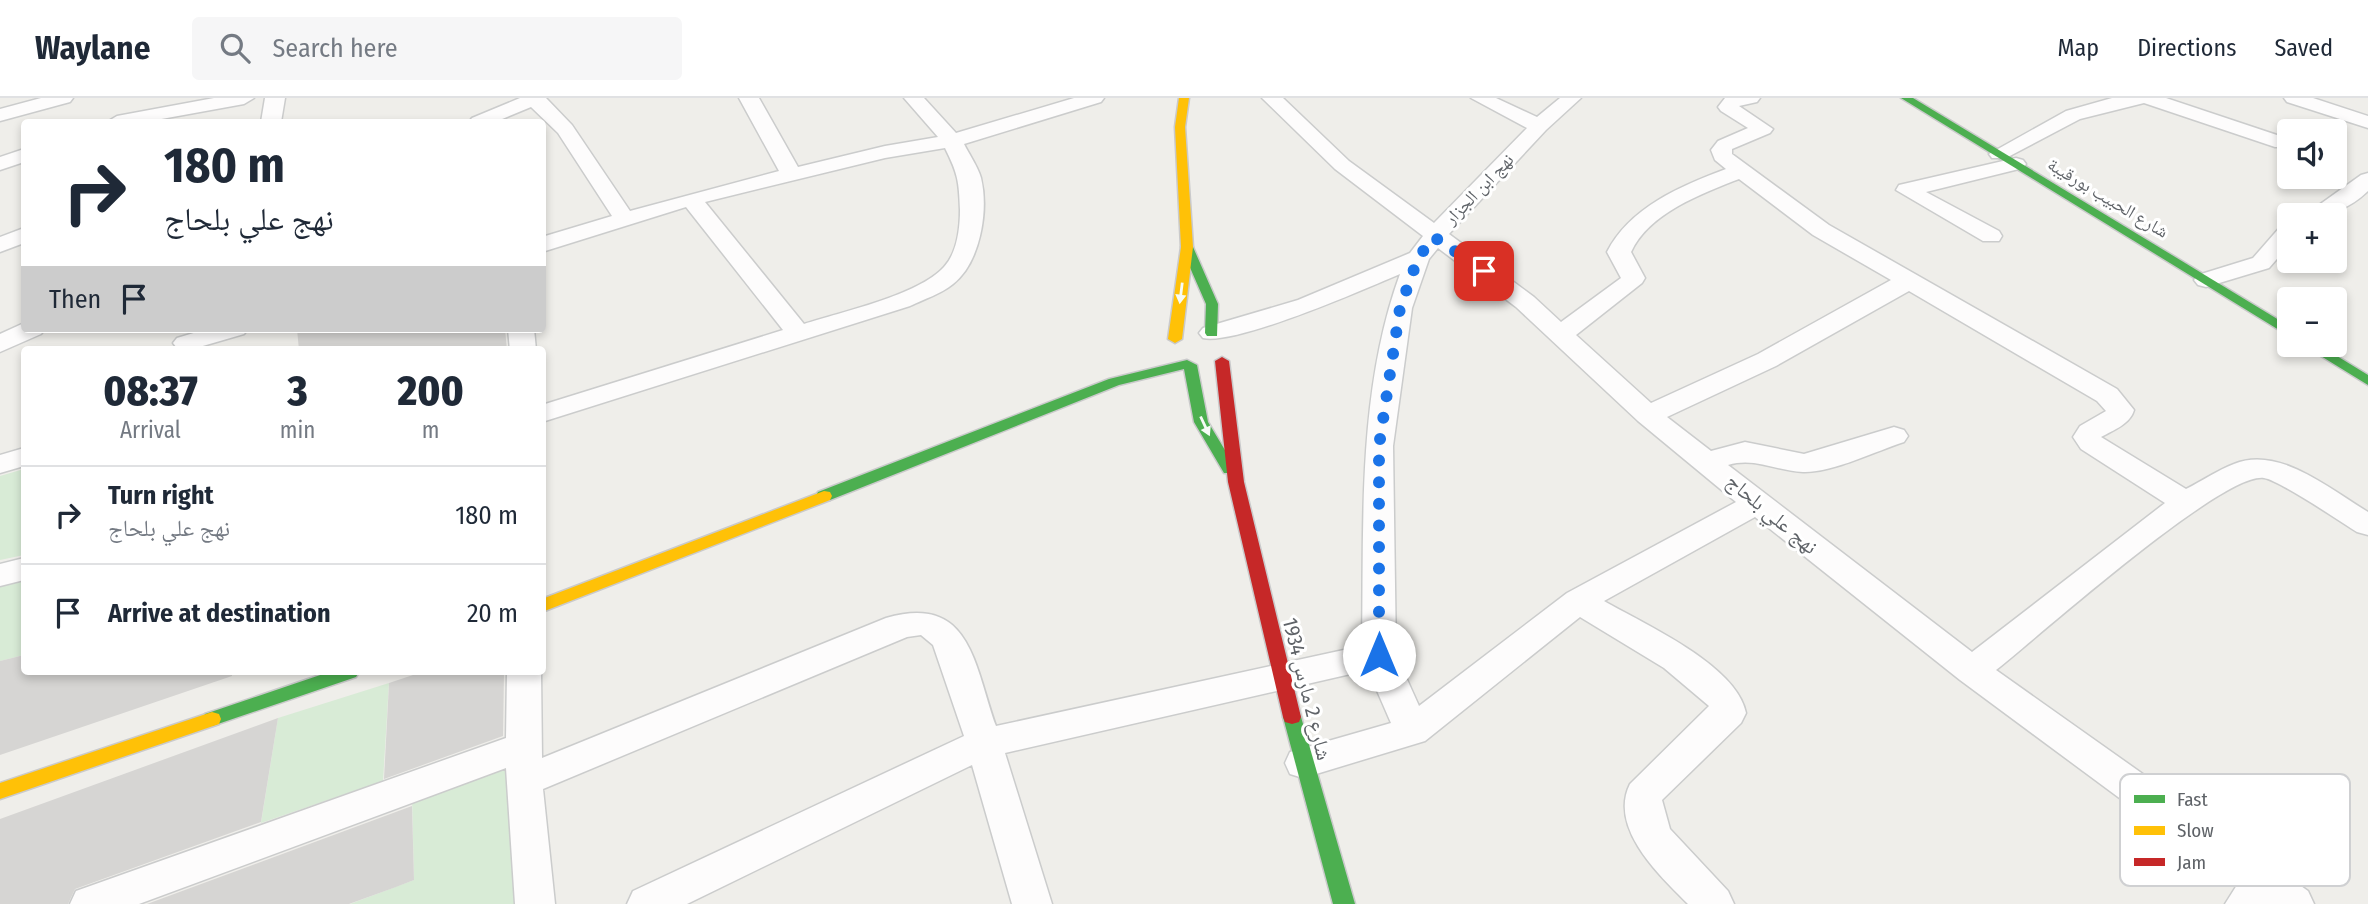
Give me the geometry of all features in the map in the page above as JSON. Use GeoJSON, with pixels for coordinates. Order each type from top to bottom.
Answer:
{"type":"FeatureCollection","features":[{"type":"Feature","properties":{"kind":"street"},"geometry":{"type":"LineString","coordinates":[[0,115],[62,98]]}},
{"type":"Feature","properties":{"kind":"street"},"geometry":{"type":"LineString","coordinates":[[133,119],[244,98]]}},
{"type":"Feature","properties":{"kind":"street"},"geometry":{"type":"LineString","coordinates":[[272,119],[275,98]]}},
{"type":"Feature","properties":{"kind":"street"},"geometry":{"type":"LineString","coordinates":[[486,119],[535,98],[565,129],[625,219]]}},
{"type":"Feature","properties":{"kind":"street"},"geometry":{"type":"LineString","coordinates":[[749,98],[791,174]]}},
{"type":"Feature","properties":{"kind":"street"},"geometry":{"type":"LineString","coordinates":[[546,413],[925,291],[956,269],[965,252],[973,199],[970,178],[952,141],[914,98]]}},
{"type":"Feature","properties":{"kind":"street"},"geometry":{"type":"LineString","coordinates":[[546,245],[691,199],[885,152],[952,141],[1094,98]]}},
{"type":"Feature","properties":{"kind":"street","name":"شارع 2 مارس 1934"},"geometry":{"type":"LineString","coordinates":[[1173,343],[1187,247],[1180,127],[1184,98]]}},
{"type":"Feature","properties":{"kind":"street","name":"نهج علي بلحاج"},"geometry":{"type":"LineString","coordinates":[[1272,98],[1426,247],[1525,302],[1590,365],[1648,415],[1835,566],[1899,612],[2120,784]]}},
{"type":"Feature","properties":{"kind":"street"},"geometry":{"type":"LineString","coordinates":[[1481,98],[1539,126]]}},
{"type":"Feature","properties":{"kind":"street","name":"نهج ابن الجزار"},"geometry":{"type":"LineString","coordinates":[[1221,348],[1426,247],[1539,126],[1571,98]]}},
{"type":"Feature","properties":{"kind":"street"},"geometry":{"type":"LineString","coordinates":[[1750,98],[1733,101],[1728,107],[1763,129],[1725,145],[1721,150],[1722,156],[1821,230],[2107,395],[2120,410],[2119,415],[2090,432],[2087,436],[2091,443],[2185,502]]}},
{"type":"Feature","properties":{"kind":"street","name":"شارع الحبيب بورقيبة"},"geometry":{"type":"LineString","coordinates":[[1906,98],[2277,324]]}},
{"type":"Feature","properties":{"kind":"street"},"geometry":{"type":"LineString","coordinates":[[1991,236],[1906,190],[2008,159],[2073,115],[2100,106],[2145,98],[2277,141]]}},
{"type":"Feature","properties":{"kind":"street"},"geometry":{"type":"LineString","coordinates":[[2294,98],[2368,122]]}},
{"type":"Feature","properties":{"kind":"street"},"geometry":{"type":"LineString","coordinates":[[0,145],[21,141]]}},
{"type":"Feature","properties":{"kind":"street"},"geometry":{"type":"LineString","coordinates":[[0,164],[21,156]]}},
{"type":"Feature","properties":{"kind":"street"},"geometry":{"type":"LineString","coordinates":[[1561,334],[1630,283],[1633,278],[1619,253],[1622,243],[1631,232],[1658,211],[1702,185],[1739,171]]}},
{"type":"Feature","properties":{"kind":"street"},"geometry":{"type":"LineString","coordinates":[[2339,203],[2363,190]]}},
{"type":"Feature","properties":{"kind":"street"},"geometry":{"type":"LineString","coordinates":[[691,199],[798,333]]}},
{"type":"Feature","properties":{"kind":"street"},"geometry":{"type":"LineString","coordinates":[[0,245],[21,236]]}},
{"type":"Feature","properties":{"kind":"street"},"geometry":{"type":"LineString","coordinates":[[2206,280],[2261,263],[2277,244]]}},
{"type":"Feature","properties":{"kind":"street","name":"شارع 2 مارس 1934"},"geometry":{"type":"LineString","coordinates":[[1187,247],[1212,304],[1221,348],[1236,482],[1303,763],[1344,904]]}},
{"type":"Feature","properties":{"kind":"street"},"geometry":{"type":"LineString","coordinates":[[1412,732],[1379,655],[1379,446],[1400,308],[1426,247]]}},
{"type":"Feature","properties":{"kind":"street"},"geometry":{"type":"LineString","coordinates":[[1648,415],[1767,360],[1908,281]]}},
{"type":"Feature","properties":{"kind":"street"},"geometry":{"type":"LineString","coordinates":[[546,604],[1114,382],[1189,365],[1207,366],[1221,348],[1192,332],[1114,382]]}},
{"type":"Feature","properties":{"kind":"street"},"geometry":{"type":"LineString","coordinates":[[0,344],[23,333]]}},
{"type":"Feature","properties":{"kind":"street"},"geometry":{"type":"LineString","coordinates":[[184,341],[218,333]]}},
{"type":"Feature","properties":{"kind":"street"},"geometry":{"type":"LineString","coordinates":[[1173,343],[1174,357],[1189,365]]}},
{"type":"Feature","properties":{"kind":"street"},"geometry":{"type":"LineString","coordinates":[[2329,357],[2368,381]]}},
{"type":"Feature","properties":{"kind":"street","name":"شارع 2 مارس 1934"},"geometry":{"type":"LineString","coordinates":[[1189,365],[1201,422],[1236,482]]}},
{"type":"Feature","properties":{"kind":"street"},"geometry":{"type":"LineString","coordinates":[[1707,461],[1745,451],[1784,460],[1813,461],[1894,436]]}},
{"type":"Feature","properties":{"kind":"street"},"geometry":{"type":"LineString","coordinates":[[0,464],[21,458]]}},
{"type":"Feature","properties":{"kind":"street"},"geometry":{"type":"LineString","coordinates":[[1972,671],[2185,502],[2245,470],[2268,469],[2368,525]]}},
{"type":"Feature","properties":{"kind":"street"},"geometry":{"type":"LineString","coordinates":[[1303,763],[1412,732],[1578,601],[1759,502]]}},
{"type":"Feature","properties":{"kind":"street"},"geometry":{"type":"LineString","coordinates":[[0,575],[21,570]]}},
{"type":"Feature","properties":{"kind":"street"},"geometry":{"type":"LineString","coordinates":[[1578,601],[1699,678],[1723,698],[1727,705],[1728,713],[1643,795],[1641,810],[1648,832],[1714,904]]}},
{"type":"Feature","properties":{"kind":"street"},"geometry":{"type":"LineString","coordinates":[[90,904],[523,764],[910,623],[932,624],[942,629],[984,743],[1032,904]]}},
{"type":"Feature","properties":{"kind":"street"},"geometry":{"type":"LineString","coordinates":[[648,904],[984,743],[1379,655]]}},
{"type":"Feature","properties":{"kind":"street"},"geometry":{"type":"LineString","coordinates":[[0,791],[341,675]]}},
{"type":"Feature","properties":{"kind":"street"},"geometry":{"type":"LineString","coordinates":[[524,675],[523,764],[535,904]]}},
{"type":"Feature","properties":{"kind":"street","name":"نهج علي بلحاج"},"geometry":{"type":"LineString","coordinates":[[2254,886],[2268,897]]}},
{"type":"Feature","properties":{"kind":"green space"},"geometry":{"type":"Polygon","coordinates":[[[21,470],[21,556],[0,560],[0,476],[21,470]]]}},
{"type":"Feature","properties":{"kind":"green space"},"geometry":{"type":"Polygon","coordinates":[[[21,581],[21,656],[0,661],[0,586],[21,581]]]}},
{"type":"Feature","properties":{"kind":"green space"},"geometry":{"type":"Polygon","coordinates":[[[389,683],[383,781],[261,823],[278,718],[389,683]]]}},
{"type":"Feature","properties":{"kind":"green space"},"geometry":{"type":"Polygon","coordinates":[[[505,762],[533,904],[350,904],[414,880],[412,795],[505,762]]]}},
{"type":"Feature","properties":{"kind":"building"},"geometry":{"type":"Polygon","coordinates":[[[297,333],[505,333],[507,346],[299,346],[297,333]]]}},
{"type":"Feature","properties":{"kind":"building"},"geometry":{"type":"Polygon","coordinates":[[[21,656],[21,675],[232,676],[0,755],[0,661],[21,656]]]}},
{"type":"Feature","properties":{"kind":"building"},"geometry":{"type":"Polygon","coordinates":[[[413,675],[504,675],[503,736],[384,779],[389,683],[413,675]]]}},
{"type":"Feature","properties":{"kind":"building"},"geometry":{"type":"Polygon","coordinates":[[[278,718],[261,822],[75,889],[68,904],[0,904],[0,819],[278,718]]]}},
{"type":"Feature","properties":{"kind":"building"},"geometry":{"type":"Polygon","coordinates":[[[412,806],[414,880],[396,887],[349,904],[147,904],[412,806]]]}},
{"type":"Feature","properties":{"kind":"traffic: fast"},"geometry":{"type":"LineString","coordinates":[[1906,98],[2277,325]]}},
{"type":"Feature","properties":{"kind":"traffic: fast"},"geometry":{"type":"LineString","coordinates":[[1187,247],[1212,304],[1212,333]]}},
{"type":"Feature","properties":{"kind":"traffic: fast"},"geometry":{"type":"LineString","coordinates":[[2329,357],[2368,381]]}},
{"type":"Feature","properties":{"kind":"traffic: fast"},"geometry":{"type":"LineString","coordinates":[[824,496],[1114,382],[1187,364]]}},
{"type":"Feature","properties":{"kind":"traffic: fast"},"geometry":{"type":"LineString","coordinates":[[1190,365],[1201,422],[1229,470]]}},
{"type":"Feature","properties":{"kind":"traffic: fast"},"geometry":{"type":"LineString","coordinates":[[212,719],[341,675]]}},
{"type":"Feature","properties":{"kind":"traffic: fast"},"geometry":{"type":"LineString","coordinates":[[1292,717],[1344,904]]}},
{"type":"Feature","properties":{"kind":"traffic: slow"},"geometry":{"type":"LineString","coordinates":[[1175,339],[1187,247],[1180,127],[1184,98]]}},
{"type":"Feature","properties":{"kind":"traffic: slow"},"geometry":{"type":"LineString","coordinates":[[546,604],[824,496]]}},
{"type":"Feature","properties":{"kind":"traffic: slow"},"geometry":{"type":"LineString","coordinates":[[0,791],[212,719]]}},
{"type":"Feature","properties":{"kind":"traffic: jam"},"geometry":{"type":"LineString","coordinates":[[1222,361],[1236,482],[1292,717]]}},
{"type":"Feature","properties":{"kind":"route"},"geometry":{"type":"LineString","coordinates":[[1379,655],[1379,446],[1400,308],[1418,258],[1434,237],[1484,271]]}}]}
